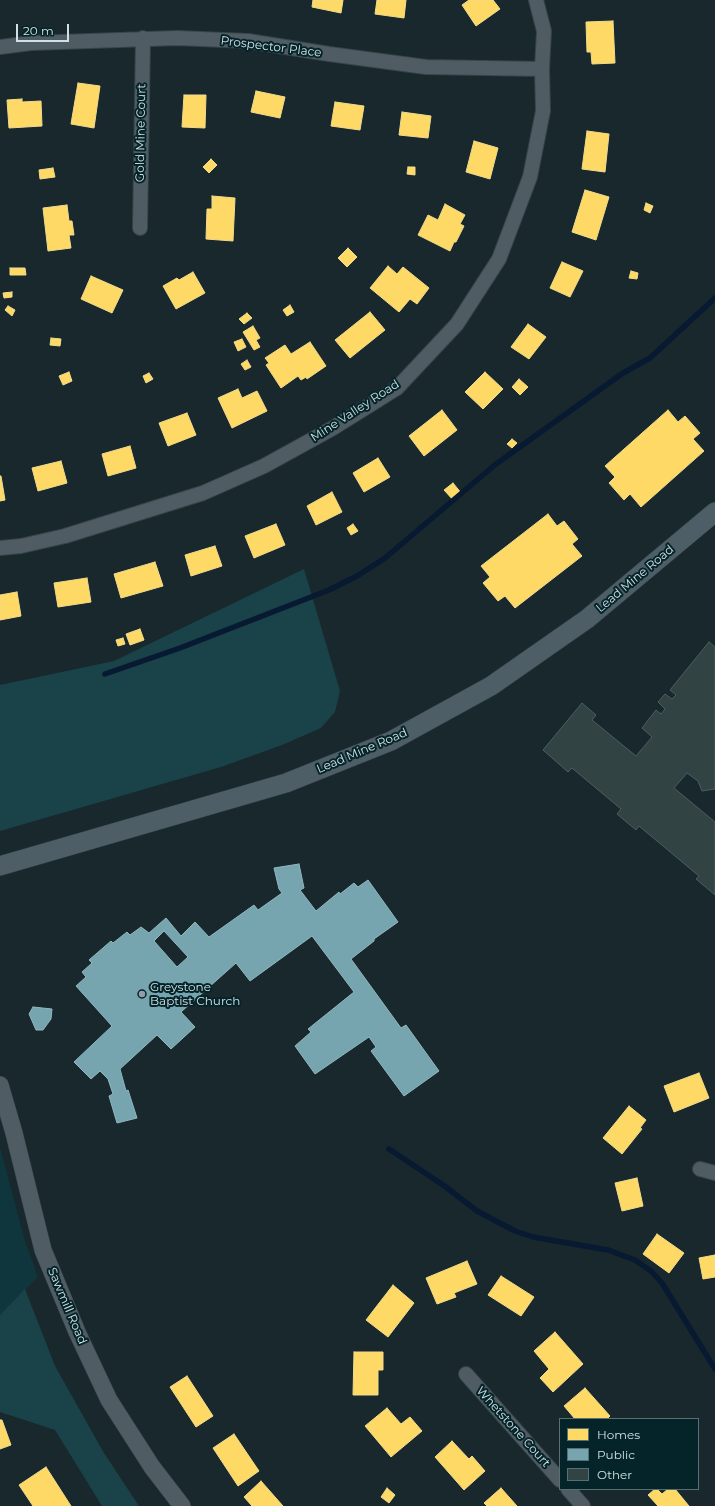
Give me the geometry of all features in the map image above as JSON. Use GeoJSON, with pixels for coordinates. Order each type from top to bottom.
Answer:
{"type":"FeatureCollection","features":[{"type":"Feature","properties":{"kind":"main road","name":"Lead Mine Road"},"geometry":{"type":"LineString","coordinates":[[0,866],[286,783],[391,740],[491,686],[587,619],[715,512]]}},
{"type":"Feature","properties":{"kind":"street","name":"Mine Valley Road"},"geometry":{"type":"LineString","coordinates":[[0,548],[21,546],[65,536],[203,493],[264,466],[333,428],[397,388],[457,324],[499,259],[530,177],[543,112],[542,69],[544,31],[536,0]]}},
{"type":"Feature","properties":{"kind":"street","name":"Gold Mine Court"},"geometry":{"type":"LineString","coordinates":[[140,228],[143,38]]}},
{"type":"Feature","properties":{"kind":"street","name":"Prospector Place"},"geometry":{"type":"LineString","coordinates":[[0,47],[31,43],[177,38],[248,41],[426,67],[542,69]]}},
{"type":"Feature","properties":{"kind":"street","name":"Sawmill Road"},"geometry":{"type":"LineString","coordinates":[[0,1085],[43,1250],[77,1332],[109,1400],[152,1468],[182,1506]]}},
{"type":"Feature","properties":{"kind":"street"},"geometry":{"type":"LineString","coordinates":[[700,1169],[715,1174]]}},
{"type":"Feature","properties":{"kind":"street","name":"Whetstone Court"},"geometry":{"type":"LineString","coordinates":[[466,1374],[559,1479]]}},
{"type":"Feature","properties":{"kind":"street"},"geometry":{"type":"LineString","coordinates":[[569,1490],[583,1506]]}},
{"type":"Feature","properties":{"kind":"shaded area"},"geometry":{"type":"Polygon","coordinates":[[[304,569],[340,691],[335,712],[321,728],[282,745],[221,767],[0,831],[0,685],[114,661],[304,569]]]}},
{"type":"Feature","properties":{"kind":"shaded area"},"geometry":{"type":"Polygon","coordinates":[[[0,1147],[25,1241],[38,1277],[0,1315],[0,1147]]]}},
{"type":"Feature","properties":{"kind":"shaded area"},"geometry":{"type":"Polygon","coordinates":[[[25,1289],[55,1366],[104,1453],[139,1506],[102,1506],[55,1430],[0,1412],[0,1315],[25,1289]]]}},
{"type":"Feature","properties":{"kind":"building: Homes"},"geometry":{"type":"Polygon","coordinates":[[[313,0],[343,0],[341,13],[312,7],[313,0]]]}},
{"type":"Feature","properties":{"kind":"building: Homes"},"geometry":{"type":"Polygon","coordinates":[[[377,0],[406,0],[404,18],[375,14],[377,0]]]}},
{"type":"Feature","properties":{"kind":"building: Homes"},"geometry":{"type":"Polygon","coordinates":[[[469,0],[493,0],[500,9],[476,26],[462,5],[469,0]]]}},
{"type":"Feature","properties":{"kind":"building: Homes"},"geometry":{"type":"Polygon","coordinates":[[[613,21],[615,63],[592,64],[591,52],[587,52],[586,22],[613,21]]]}},
{"type":"Feature","properties":{"kind":"building: Homes"},"geometry":{"type":"Polygon","coordinates":[[[78,83],[100,86],[94,128],[71,124],[78,83]]]}},
{"type":"Feature","properties":{"kind":"building: Homes"},"geometry":{"type":"Polygon","coordinates":[[[256,91],[285,97],[280,118],[251,112],[256,91]]]}},
{"type":"Feature","properties":{"kind":"building: Homes"},"geometry":{"type":"Polygon","coordinates":[[[184,95],[206,95],[205,128],[182,127],[184,95]]]}},
{"type":"Feature","properties":{"kind":"building: Homes"},"geometry":{"type":"Polygon","coordinates":[[[22,99],[22,102],[41,101],[42,126],[9,128],[7,100],[22,99]]]}},
{"type":"Feature","properties":{"kind":"building: Homes"},"geometry":{"type":"Polygon","coordinates":[[[335,102],[364,106],[360,130],[331,126],[335,102]]]}},
{"type":"Feature","properties":{"kind":"building: Homes"},"geometry":{"type":"Polygon","coordinates":[[[402,112],[431,116],[428,138],[399,135],[402,112]]]}},
{"type":"Feature","properties":{"kind":"building: Homes"},"geometry":{"type":"Polygon","coordinates":[[[587,131],[609,134],[605,172],[582,169],[587,131]]]}},
{"type":"Feature","properties":{"kind":"building: Homes"},"geometry":{"type":"Polygon","coordinates":[[[474,141],[498,148],[490,179],[466,172],[474,141]]]}},
{"type":"Feature","properties":{"kind":"building: Homes"},"geometry":{"type":"Polygon","coordinates":[[[211,159],[217,165],[209,173],[203,167],[211,159]]]}},
{"type":"Feature","properties":{"kind":"building: Homes"},"geometry":{"type":"Polygon","coordinates":[[[408,167],[415,167],[415,175],[407,174],[408,167]]]}},
{"type":"Feature","properties":{"kind":"building: Homes"},"geometry":{"type":"Polygon","coordinates":[[[53,168],[55,177],[40,179],[39,170],[53,168]]]}},
{"type":"Feature","properties":{"kind":"building: Homes"},"geometry":{"type":"Polygon","coordinates":[[[585,190],[609,197],[596,240],[572,232],[585,190]]]}},
{"type":"Feature","properties":{"kind":"building: Homes"},"geometry":{"type":"Polygon","coordinates":[[[212,196],[235,198],[233,241],[206,239],[207,209],[212,209],[212,196]]]}},
{"type":"Feature","properties":{"kind":"building: Homes"},"geometry":{"type":"Polygon","coordinates":[[[646,203],[653,206],[650,213],[644,210],[646,203]]]}},
{"type":"Feature","properties":{"kind":"building: Homes"},"geometry":{"type":"Polygon","coordinates":[[[445,204],[465,215],[460,224],[464,226],[450,251],[418,235],[428,215],[438,220],[445,204]]]}},
{"type":"Feature","properties":{"kind":"building: Homes"},"geometry":{"type":"Polygon","coordinates":[[[67,205],[69,221],[72,221],[74,235],[69,235],[71,248],[48,251],[43,208],[67,205]]]}},
{"type":"Feature","properties":{"kind":"building: Homes"},"geometry":{"type":"Polygon","coordinates":[[[348,248],[357,257],[347,267],[338,258],[348,248]]]}},
{"type":"Feature","properties":{"kind":"building: Homes"},"geometry":{"type":"Polygon","coordinates":[[[562,262],[583,271],[570,297],[550,288],[562,262]]]}},
{"type":"Feature","properties":{"kind":"building: Homes"},"geometry":{"type":"Polygon","coordinates":[[[388,266],[397,274],[403,267],[429,288],[417,304],[410,299],[399,312],[370,288],[388,266]]]}},
{"type":"Feature","properties":{"kind":"building: Homes"},"geometry":{"type":"Polygon","coordinates":[[[10,268],[25,268],[26,275],[10,275],[10,268]]]}},
{"type":"Feature","properties":{"kind":"building: Homes"},"geometry":{"type":"Polygon","coordinates":[[[631,271],[638,273],[637,279],[629,278],[631,271]]]}},
{"type":"Feature","properties":{"kind":"building: Homes"},"geometry":{"type":"Polygon","coordinates":[[[193,272],[205,293],[176,309],[163,286],[177,278],[179,280],[193,272]]]}},
{"type":"Feature","properties":{"kind":"building: Homes"},"geometry":{"type":"Polygon","coordinates":[[[91,276],[123,290],[112,313],[81,299],[91,276]]]}},
{"type":"Feature","properties":{"kind":"building: Homes"},"geometry":{"type":"Polygon","coordinates":[[[12,292],[12,297],[4,298],[3,293],[12,292]]]}},
{"type":"Feature","properties":{"kind":"building: Homes"},"geometry":{"type":"Polygon","coordinates":[[[290,305],[294,312],[287,316],[283,310],[290,305]]]}},
{"type":"Feature","properties":{"kind":"building: Homes"},"geometry":{"type":"Polygon","coordinates":[[[8,306],[15,310],[12,316],[5,310],[8,306]]]}},
{"type":"Feature","properties":{"kind":"building: Homes"},"geometry":{"type":"Polygon","coordinates":[[[370,312],[385,330],[350,358],[335,340],[370,312]]]}},
{"type":"Feature","properties":{"kind":"building: Homes"},"geometry":{"type":"Polygon","coordinates":[[[247,313],[252,318],[244,324],[239,319],[247,313]]]}},
{"type":"Feature","properties":{"kind":"building: Homes"},"geometry":{"type":"Polygon","coordinates":[[[528,324],[546,337],[529,359],[511,347],[528,324]]]}},
{"type":"Feature","properties":{"kind":"building: Homes"},"geometry":{"type":"Polygon","coordinates":[[[253,326],[260,338],[256,340],[260,347],[254,350],[243,332],[253,326]]]}},
{"type":"Feature","properties":{"kind":"building: Homes"},"geometry":{"type":"Polygon","coordinates":[[[51,338],[61,339],[60,346],[50,345],[51,338]]]}},
{"type":"Feature","properties":{"kind":"building: Homes"},"geometry":{"type":"Polygon","coordinates":[[[242,339],[246,347],[238,351],[234,342],[242,339]]]}},
{"type":"Feature","properties":{"kind":"building: Homes"},"geometry":{"type":"Polygon","coordinates":[[[310,342],[326,366],[307,379],[306,377],[301,380],[298,376],[281,388],[266,365],[269,363],[265,358],[285,345],[291,354],[310,342]]]}},
{"type":"Feature","properties":{"kind":"building: Homes"},"geometry":{"type":"Polygon","coordinates":[[[247,360],[251,367],[245,370],[241,364],[247,360]]]}},
{"type":"Feature","properties":{"kind":"building: Homes"},"geometry":{"type":"Polygon","coordinates":[[[69,372],[72,381],[63,385],[59,376],[69,372]]]}},
{"type":"Feature","properties":{"kind":"building: Homes"},"geometry":{"type":"Polygon","coordinates":[[[485,372],[503,389],[483,409],[465,392],[485,372]]]}},
{"type":"Feature","properties":{"kind":"building: Homes"},"geometry":{"type":"Polygon","coordinates":[[[149,373],[153,379],[146,383],[143,376],[149,373]]]}},
{"type":"Feature","properties":{"kind":"building: Homes"},"geometry":{"type":"Polygon","coordinates":[[[519,379],[528,387],[520,395],[512,387],[519,379]]]}},
{"type":"Feature","properties":{"kind":"building: Homes"},"geometry":{"type":"Polygon","coordinates":[[[238,389],[242,398],[257,391],[267,411],[232,428],[218,398],[238,389]]]}},
{"type":"Feature","properties":{"kind":"building: Homes"},"geometry":{"type":"Polygon","coordinates":[[[442,410],[457,430],[424,456],[409,436],[442,410]]]}},
{"type":"Feature","properties":{"kind":"building: Homes"},"geometry":{"type":"Polygon","coordinates":[[[668,410],[678,422],[685,416],[700,433],[693,439],[704,451],[641,507],[630,494],[624,500],[609,483],[615,477],[605,466],[668,410]]]}},
{"type":"Feature","properties":{"kind":"building: Homes"},"geometry":{"type":"Polygon","coordinates":[[[187,413],[196,435],[168,446],[159,423],[187,413]]]}},
{"type":"Feature","properties":{"kind":"building: Homes"},"geometry":{"type":"Polygon","coordinates":[[[512,439],[517,443],[512,448],[507,444],[512,439]]]}},
{"type":"Feature","properties":{"kind":"building: Homes"},"geometry":{"type":"Polygon","coordinates":[[[130,446],[136,468],[108,476],[102,454],[130,446]]]}},
{"type":"Feature","properties":{"kind":"building: Homes"},"geometry":{"type":"Polygon","coordinates":[[[378,458],[390,477],[364,492],[353,473],[378,458]]]}},
{"type":"Feature","properties":{"kind":"building: Homes"},"geometry":{"type":"Polygon","coordinates":[[[61,461],[67,483],[38,491],[32,468],[61,461]]]}},
{"type":"Feature","properties":{"kind":"building: Homes"},"geometry":{"type":"Polygon","coordinates":[[[0,476],[5,500],[0,501],[0,476]]]}},
{"type":"Feature","properties":{"kind":"building: Homes"},"geometry":{"type":"Polygon","coordinates":[[[453,483],[462,494],[454,501],[444,490],[453,483]]]}},
{"type":"Feature","properties":{"kind":"building: Homes"},"geometry":{"type":"Polygon","coordinates":[[[332,492],[342,512],[316,525],[307,506],[332,492]]]}},
{"type":"Feature","properties":{"kind":"building: Homes"},"geometry":{"type":"Polygon","coordinates":[[[548,514],[557,526],[564,521],[578,539],[572,544],[582,556],[515,608],[505,596],[498,601],[483,583],[490,577],[481,566],[548,514]]]}},
{"type":"Feature","properties":{"kind":"building: Homes"},"geometry":{"type":"Polygon","coordinates":[[[276,524],[285,545],[254,558],[245,536],[276,524]]]}},
{"type":"Feature","properties":{"kind":"building: Homes"},"geometry":{"type":"Polygon","coordinates":[[[353,524],[358,531],[351,535],[347,528],[353,524]]]}},
{"type":"Feature","properties":{"kind":"building: Homes"},"geometry":{"type":"Polygon","coordinates":[[[215,546],[222,566],[191,576],[185,555],[215,546]]]}},
{"type":"Feature","properties":{"kind":"building: Homes"},"geometry":{"type":"Polygon","coordinates":[[[155,562],[163,586],[121,598],[114,574],[155,562]]]}},
{"type":"Feature","properties":{"kind":"building: Homes"},"geometry":{"type":"Polygon","coordinates":[[[87,578],[91,602],[58,607],[54,583],[87,578]]]}},
{"type":"Feature","properties":{"kind":"building: Homes"},"geometry":{"type":"Polygon","coordinates":[[[17,592],[21,616],[0,620],[0,595],[17,592]]]}},
{"type":"Feature","properties":{"kind":"building: Homes"},"geometry":{"type":"Polygon","coordinates":[[[140,629],[144,640],[130,645],[126,634],[140,629]]]}},
{"type":"Feature","properties":{"kind":"building: Homes"},"geometry":{"type":"Polygon","coordinates":[[[123,638],[125,644],[118,646],[116,640],[123,638]]]}},
{"type":"Feature","properties":{"kind":"building: Homes"},"geometry":{"type":"Polygon","coordinates":[[[699,1073],[709,1098],[674,1112],[664,1086],[699,1073]]]}},
{"type":"Feature","properties":{"kind":"building: Homes"},"geometry":{"type":"Polygon","coordinates":[[[629,1106],[646,1120],[640,1128],[642,1129],[622,1154],[603,1138],[629,1106]]]}},
{"type":"Feature","properties":{"kind":"building: Homes"},"geometry":{"type":"Polygon","coordinates":[[[637,1178],[643,1206],[622,1211],[615,1183],[637,1178]]]}},
{"type":"Feature","properties":{"kind":"building: Homes"},"geometry":{"type":"Polygon","coordinates":[[[657,1234],[684,1253],[669,1273],[643,1254],[657,1234]]]}},
{"type":"Feature","properties":{"kind":"building: Homes"},"geometry":{"type":"Polygon","coordinates":[[[715,1255],[715,1277],[703,1279],[699,1258],[715,1255]]]}},
{"type":"Feature","properties":{"kind":"building: Homes"},"geometry":{"type":"Polygon","coordinates":[[[467,1261],[477,1284],[454,1293],[456,1297],[437,1304],[426,1278],[467,1261]]]}},
{"type":"Feature","properties":{"kind":"building: Homes"},"geometry":{"type":"Polygon","coordinates":[[[501,1276],[534,1297],[521,1316],[488,1295],[501,1276]]]}},
{"type":"Feature","properties":{"kind":"building: Homes"},"geometry":{"type":"Polygon","coordinates":[[[393,1285],[414,1303],[388,1337],[366,1320],[393,1285]]]}},
{"type":"Feature","properties":{"kind":"building: Homes"},"geometry":{"type":"Polygon","coordinates":[[[555,1332],[583,1364],[553,1392],[540,1378],[549,1369],[534,1351],[555,1332]]]}},
{"type":"Feature","properties":{"kind":"building: Homes"},"geometry":{"type":"Polygon","coordinates":[[[354,1352],[383,1352],[383,1370],[378,1370],[378,1395],[353,1395],[354,1352]]]}},
{"type":"Feature","properties":{"kind":"building: Homes"},"geometry":{"type":"Polygon","coordinates":[[[187,1376],[213,1416],[196,1427],[170,1387],[187,1376]]]}},
{"type":"Feature","properties":{"kind":"building: Homes"},"geometry":{"type":"Polygon","coordinates":[[[585,1388],[610,1416],[608,1418],[574,1418],[564,1406],[585,1388]]]}},
{"type":"Feature","properties":{"kind":"building: Homes"},"geometry":{"type":"Polygon","coordinates":[[[387,1408],[401,1424],[410,1417],[422,1431],[391,1457],[365,1426],[387,1408]]]}},
{"type":"Feature","properties":{"kind":"building: Homes"},"geometry":{"type":"Polygon","coordinates":[[[0,1420],[2,1420],[11,1445],[0,1449],[0,1420]]]}},
{"type":"Feature","properties":{"kind":"building: Homes"},"geometry":{"type":"Polygon","coordinates":[[[234,1434],[259,1471],[238,1486],[213,1448],[234,1434]]]}},
{"type":"Feature","properties":{"kind":"building: Homes"},"geometry":{"type":"Polygon","coordinates":[[[452,1441],[469,1459],[472,1456],[485,1471],[464,1490],[435,1457],[452,1441]]]}},
{"type":"Feature","properties":{"kind":"building: Homes"},"geometry":{"type":"Polygon","coordinates":[[[46,1467],[71,1506],[33,1506],[19,1485],[46,1467]]]}},
{"type":"Feature","properties":{"kind":"building: Homes"},"geometry":{"type":"Polygon","coordinates":[[[261,1481],[283,1506],[252,1506],[244,1497],[261,1481]]]}},
{"type":"Feature","properties":{"kind":"building: Homes"},"geometry":{"type":"Polygon","coordinates":[[[387,1488],[395,1495],[389,1503],[381,1497],[387,1488]]]}},
{"type":"Feature","properties":{"kind":"building: Homes"},"geometry":{"type":"Polygon","coordinates":[[[501,1488],[517,1506],[487,1506],[484,1503],[501,1488]]]}},
{"type":"Feature","properties":{"kind":"building: Homes"},"geometry":{"type":"Polygon","coordinates":[[[654,1490],[658,1490],[662,1494],[667,1490],[676,1490],[689,1506],[658,1506],[648,1495],[654,1490]]]}},
{"type":"Feature","properties":{"kind":"building: Public","name":"Greystone Baptist Church"},"geometry":{"type":"Polygon","coordinates":[[[299,864],[304,888],[300,890],[316,911],[339,892],[340,894],[354,883],[358,887],[368,880],[398,922],[374,939],[374,941],[351,959],[401,1028],[406,1025],[439,1071],[404,1096],[371,1051],[376,1047],[369,1037],[315,1074],[295,1046],[311,1032],[308,1029],[354,992],[312,936],[250,981],[236,963],[181,1012],[195,1027],[171,1049],[157,1035],[120,1069],[126,1091],[128,1090],[137,1118],[117,1123],[109,1096],[113,1094],[108,1079],[100,1071],[91,1079],[74,1062],[112,1026],[76,986],[86,977],[82,972],[92,963],[89,960],[111,941],[113,943],[127,932],[130,935],[141,927],[149,933],[166,918],[181,936],[195,922],[209,937],[254,905],[258,910],[282,893],[279,889],[274,868],[299,864]],[[164,931],[154,941],[177,967],[188,957],[164,931]]]}},
{"type":"Feature","properties":{"kind":"building: Public"},"geometry":{"type":"Polygon","coordinates":[[[33,1007],[52,1009],[51,1019],[43,1030],[36,1030],[29,1014],[33,1007]]]}},
{"type":"Feature","properties":{"kind":"building: Other"},"geometry":{"type":"Polygon","coordinates":[[[709,642],[715,647],[715,789],[702,791],[698,781],[687,773],[674,788],[715,822],[715,895],[696,879],[699,876],[639,826],[636,830],[617,814],[621,809],[572,768],[568,772],[543,750],[582,703],[596,715],[592,720],[636,756],[652,737],[642,728],[656,710],[661,714],[665,709],[658,702],[665,694],[672,699],[676,695],[670,690],[709,642]]]}},
{"type":"Feature","properties":{"kind":"waterway"},"geometry":{"type":"LineString","coordinates":[[105,674],[180,648],[329,590],[357,576],[385,558],[496,464],[623,373],[650,358],[715,298]]}},
{"type":"Feature","properties":{"kind":"waterway"},"geometry":{"type":"LineString","coordinates":[[389,1149],[446,1187],[477,1211],[515,1231],[533,1237],[608,1250],[635,1260],[651,1271],[662,1283],[715,1369]]}},
{"type":"Feature","properties":{"kind":"place","name":"Greystone Baptist Church"},"geometry":{"type":"Point","coordinates":[142,994]}}]}
